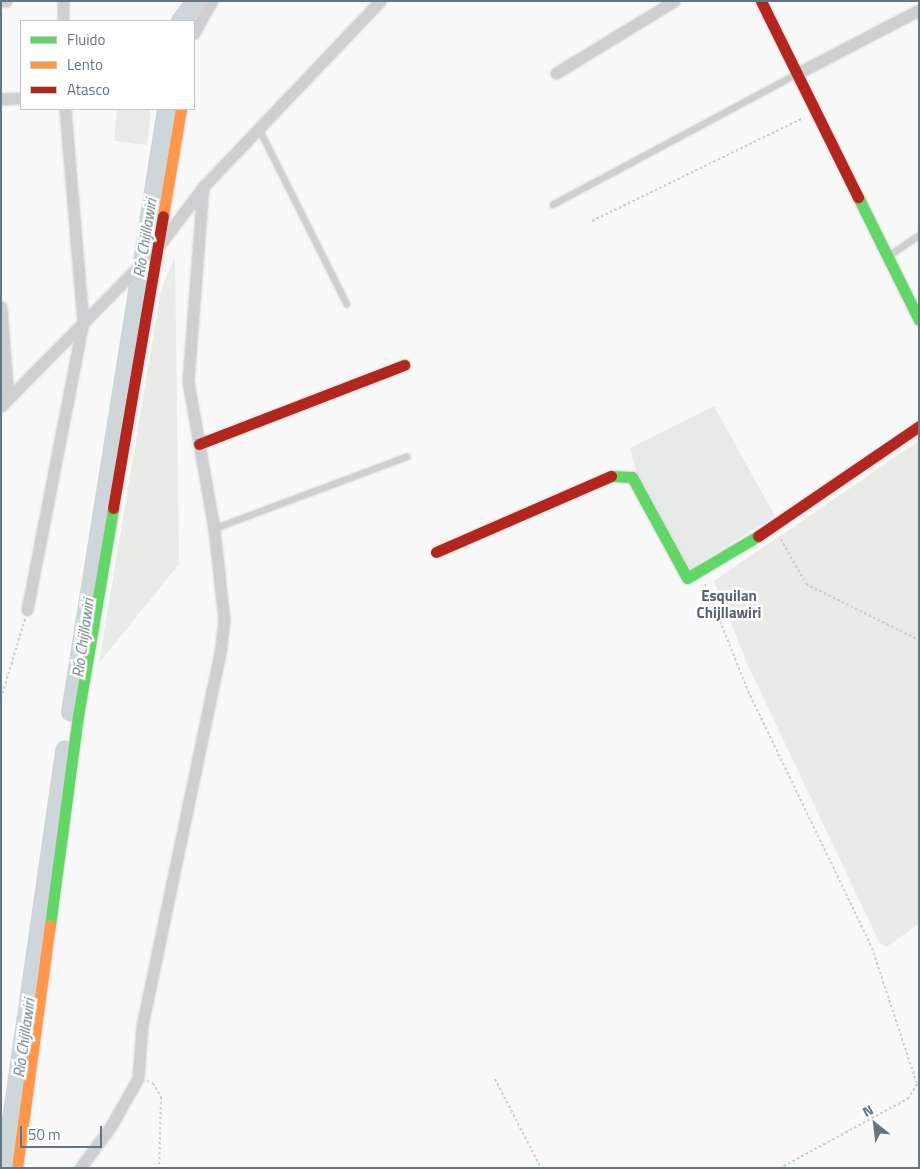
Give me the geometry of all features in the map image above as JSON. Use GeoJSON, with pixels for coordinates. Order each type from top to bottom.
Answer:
{"type":"FeatureCollection","features":[{"type":"Feature","properties":{"kind":"street"},"geometry":{"type":"LineString","coordinates":[[1,1],[6,1]]}},
{"type":"Feature","properties":{"kind":"street"},"geometry":{"type":"LineString","coordinates":[[63,1],[64,20]]}},
{"type":"Feature","properties":{"kind":"street"},"geometry":{"type":"LineString","coordinates":[[195,31],[212,1]]}},
{"type":"Feature","properties":{"kind":"street"},"geometry":{"type":"LineString","coordinates":[[5,402],[83,323],[134,267],[157,247],[203,187],[380,1]]}},
{"type":"Feature","properties":{"kind":"street"},"geometry":{"type":"LineString","coordinates":[[556,73],[660,5],[674,1]]}},
{"type":"Feature","properties":{"kind":"street"},"geometry":{"type":"LineString","coordinates":[[761,1],[919,320]]}},
{"type":"Feature","properties":{"kind":"street"},"geometry":{"type":"LineString","coordinates":[[798,73],[919,10]]}},
{"type":"Feature","properties":{"kind":"street"},"geometry":{"type":"LineString","coordinates":[[1,99],[20,98]]}},
{"type":"Feature","properties":{"kind":"street"},"geometry":{"type":"LineString","coordinates":[[28,610],[83,323],[65,110]]}},
{"type":"Feature","properties":{"kind":"street"},"geometry":{"type":"LineString","coordinates":[[17,1168],[78,716],[181,110]]}},
{"type":"Feature","properties":{"kind":"street"},"geometry":{"type":"LineString","coordinates":[[80,1168],[111,1126],[138,1078],[142,1026],[221,647],[224,620],[214,529],[188,381],[203,187]]}},
{"type":"Feature","properties":{"kind":"street"},"geometry":{"type":"LineString","coordinates":[[1,307],[5,402]]}},
{"type":"Feature","properties":{"kind":"street"},"geometry":{"type":"LineString","coordinates":[[199,444],[404,365]]}},
{"type":"Feature","properties":{"kind":"street"},"geometry":{"type":"LineString","coordinates":[[436,552],[613,475],[632,477],[687,578],[775,526],[919,426]]}},
{"type":"Feature","properties":{"kind":"lane"},"geometry":{"type":"LineString","coordinates":[[553,205],[798,73]]}},
{"type":"Feature","properties":{"kind":"lane"},"geometry":{"type":"LineString","coordinates":[[259,128],[347,304]]}},
{"type":"Feature","properties":{"kind":"lane"},"geometry":{"type":"LineString","coordinates":[[887,257],[919,236]]}},
{"type":"Feature","properties":{"kind":"lane"},"geometry":{"type":"LineString","coordinates":[[214,529],[407,457]]}},
{"type":"Feature","properties":{"kind":"path"},"geometry":{"type":"LineString","coordinates":[[592,221],[817,112]]}},
{"type":"Feature","properties":{"kind":"path"},"geometry":{"type":"LineString","coordinates":[[775,526],[806,584],[919,640]]}},
{"type":"Feature","properties":{"kind":"path"},"geometry":{"type":"LineString","coordinates":[[700,572],[748,691],[872,948],[917,1084],[909,1098],[780,1168]]}},
{"type":"Feature","properties":{"kind":"path"},"geometry":{"type":"LineString","coordinates":[[1,698],[28,610]]}},
{"type":"Feature","properties":{"kind":"path"},"geometry":{"type":"LineString","coordinates":[[138,1078],[153,1082],[162,1097],[159,1168]]}},
{"type":"Feature","properties":{"kind":"path"},"geometry":{"type":"LineString","coordinates":[[494,1079],[541,1168]]}},
{"type":"Feature","properties":{"kind":"shaded area"},"geometry":{"type":"Polygon","coordinates":[[[117,110],[151,110],[147,145],[114,141],[117,110]]]}},
{"type":"Feature","properties":{"kind":"shaded area"},"geometry":{"type":"Polygon","coordinates":[[[175,257],[179,564],[99,663],[161,290],[175,257]]]}},
{"type":"Feature","properties":{"kind":"shaded area"},"geometry":{"type":"Polygon","coordinates":[[[714,406],[775,516],[690,569],[636,471],[630,448],[714,406]]]}},
{"type":"Feature","properties":{"kind":"shaded area"},"geometry":{"type":"Polygon","coordinates":[[[919,441],[919,924],[886,947],[879,942],[747,663],[714,581],[919,441]]]}},
{"type":"Feature","properties":{"kind":"waterway","name":"Río Chijllawiri"},"geometry":{"type":"LineString","coordinates":[[182,20],[196,1]]}},
{"type":"Feature","properties":{"kind":"waterway","name":"Río Chijllawiri"},"geometry":{"type":"LineString","coordinates":[[71,712],[167,110]]}},
{"type":"Feature","properties":{"kind":"waterway","name":"Río Chijllawiri"},"geometry":{"type":"LineString","coordinates":[[5,1168],[65,750]]}},
{"type":"Feature","properties":{"kind":"traffic: fast"},"geometry":{"type":"LineString","coordinates":[[858,197],[919,320]]}},
{"type":"Feature","properties":{"kind":"traffic: fast"},"geometry":{"type":"LineString","coordinates":[[611,476],[632,477],[687,578],[758,536]]}},
{"type":"Feature","properties":{"kind":"traffic: fast"},"geometry":{"type":"LineString","coordinates":[[50,925],[78,716],[113,508]]}},
{"type":"Feature","properties":{"kind":"traffic: slow"},"geometry":{"type":"LineString","coordinates":[[163,216],[181,110]]}},
{"type":"Feature","properties":{"kind":"traffic: slow"},"geometry":{"type":"LineString","coordinates":[[17,1168],[50,925]]}},
{"type":"Feature","properties":{"kind":"traffic: jam"},"geometry":{"type":"LineString","coordinates":[[761,1],[858,197]]}},
{"type":"Feature","properties":{"kind":"traffic: jam"},"geometry":{"type":"LineString","coordinates":[[113,508],[163,216]]}},
{"type":"Feature","properties":{"kind":"traffic: jam"},"geometry":{"type":"LineString","coordinates":[[199,444],[404,365]]}},
{"type":"Feature","properties":{"kind":"traffic: jam"},"geometry":{"type":"LineString","coordinates":[[758,536],[919,426]]}},
{"type":"Feature","properties":{"kind":"traffic: jam"},"geometry":{"type":"LineString","coordinates":[[436,552],[611,476]]}},
{"type":"Feature","properties":{"kind":"district","name":"Esquilan Chijllawiri"},"geometry":{"type":"Point","coordinates":[729,604]}}]}
